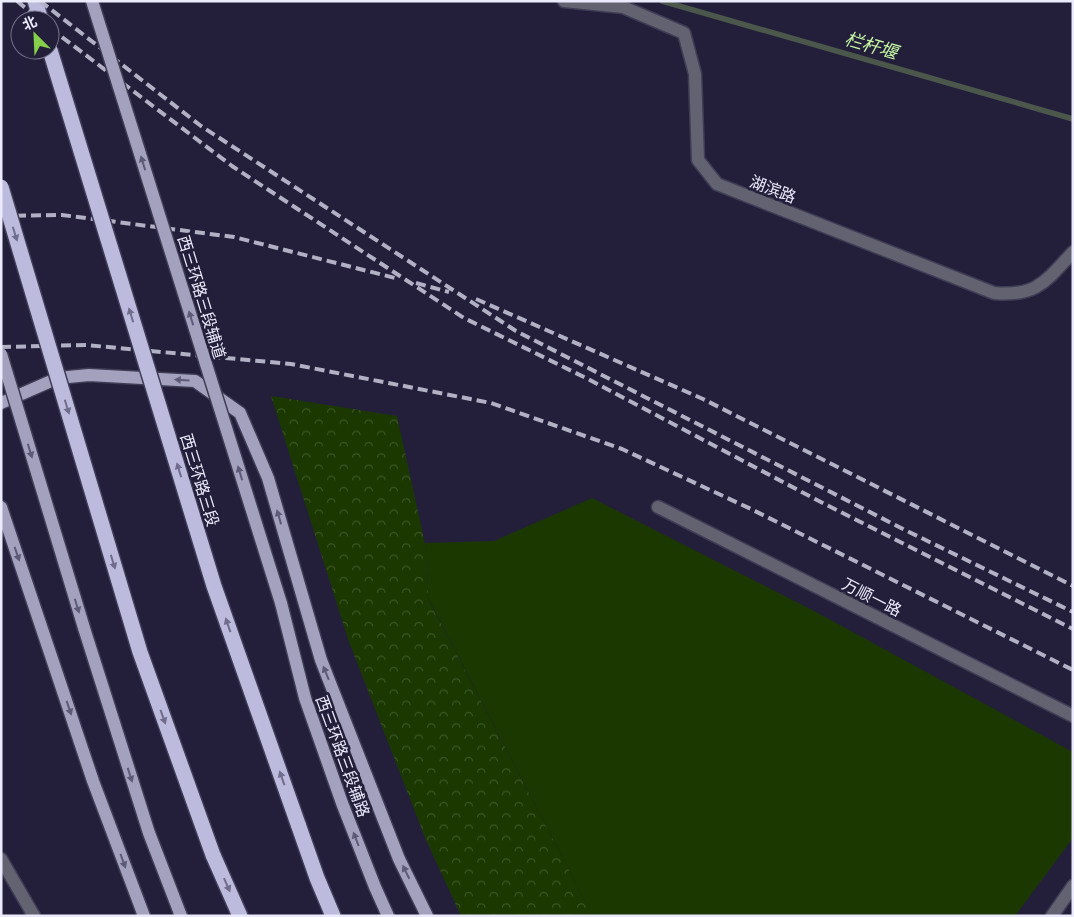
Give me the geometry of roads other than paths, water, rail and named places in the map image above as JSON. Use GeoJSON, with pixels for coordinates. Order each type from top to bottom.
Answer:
{"type":"FeatureCollection","features":[{"type":"Feature","properties":{"kind":"highway","name":"西三环路三段"},"geometry":{"type":"LineString","coordinates":[[53,60],[214,586],[317,878],[333,916]]}},
{"type":"Feature","properties":{"kind":"highway"},"geometry":{"type":"LineString","coordinates":[[1,187],[140,652],[213,855],[240,916]]}},
{"type":"Feature","properties":{"kind":"main road","name":"西三环路三段辅道"},"geometry":{"type":"LineString","coordinates":[[92,1],[281,603]]}},
{"type":"Feature","properties":{"kind":"main road"},"geometry":{"type":"LineString","coordinates":[[1,354],[84,628],[149,833],[181,916]]}},
{"type":"Feature","properties":{"kind":"main road"},"geometry":{"type":"LineString","coordinates":[[1,403],[58,378],[90,375],[195,381],[240,413],[268,478],[320,660],[399,859],[427,916]]}},
{"type":"Feature","properties":{"kind":"main road"},"geometry":{"type":"LineString","coordinates":[[1,508],[93,781],[144,916]]}},
{"type":"Feature","properties":{"kind":"main road","name":"西三环路三段辅路"},"geometry":{"type":"LineString","coordinates":[[281,603],[305,698],[342,803],[388,916]]}},
{"type":"Feature","properties":{"kind":"street","name":"湖滨路"},"geometry":{"type":"LineString","coordinates":[[564,1],[623,7],[684,33],[695,74],[698,160],[717,184],[994,293],[1012,295],[1029,291],[1044,283],[1073,252]]}},
{"type":"Feature","properties":{"kind":"street","name":"万顺一路"},"geometry":{"type":"LineString","coordinates":[[658,507],[1073,716]]}},
{"type":"Feature","properties":{"kind":"street"},"geometry":{"type":"LineString","coordinates":[[1,859],[34,916]]}},
{"type":"Feature","properties":{"kind":"street"},"geometry":{"type":"LineString","coordinates":[[1052,916],[1073,886]]}},
{"type":"Feature","properties":{"kind":"waterway","name":"栏杆堰"},"geometry":{"type":"LineString","coordinates":[[662,1],[1073,119]]}},
{"type":"Feature","properties":{"kind":"railway"},"geometry":{"type":"LineString","coordinates":[[17,1],[28,10]]}},
{"type":"Feature","properties":{"kind":"railway"},"geometry":{"type":"LineString","coordinates":[[40,1],[201,126],[516,331],[903,529],[1073,612]]}},
{"type":"Feature","properties":{"kind":"railway"},"geometry":{"type":"LineString","coordinates":[[60,36],[232,166],[464,318],[588,379],[815,499],[1073,629]]}},
{"type":"Feature","properties":{"kind":"railway"},"geometry":{"type":"LineString","coordinates":[[1,216],[62,215],[234,237],[399,279]]}},
{"type":"Feature","properties":{"kind":"railway"},"geometry":{"type":"LineString","coordinates":[[416,283],[449,292]]}},
{"type":"Feature","properties":{"kind":"railway"},"geometry":{"type":"LineString","coordinates":[[476,299],[703,399],[1073,586]]}},
{"type":"Feature","properties":{"kind":"railway"},"geometry":{"type":"LineString","coordinates":[[1,347],[86,345],[291,364],[491,403],[622,449],[751,509],[1073,670]]}}]}
